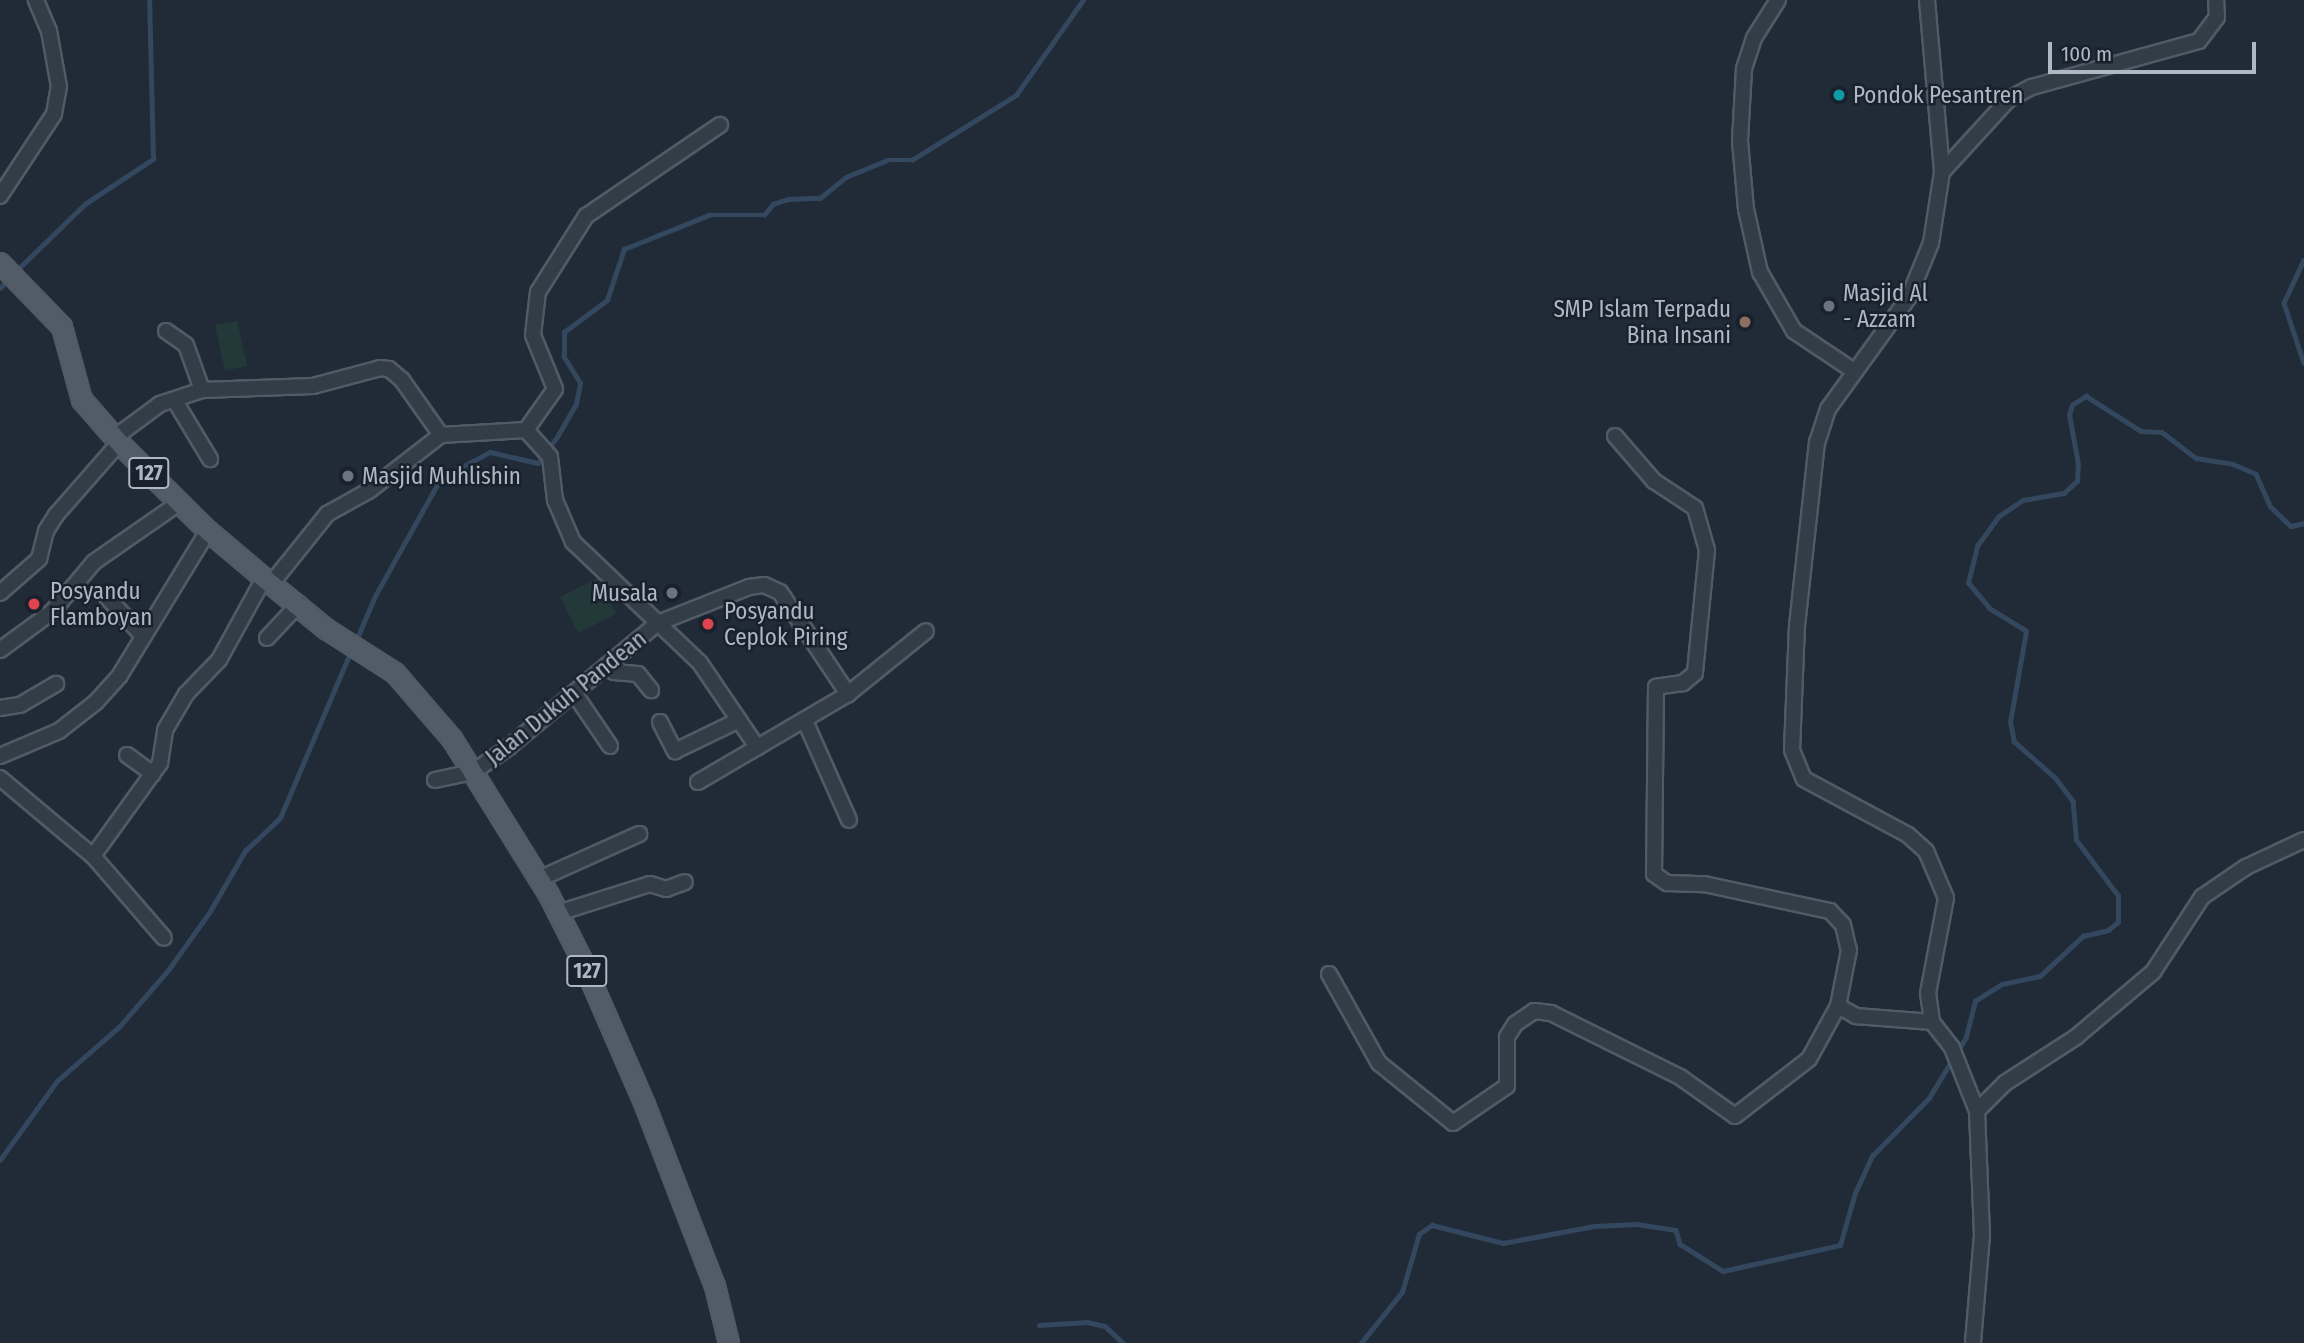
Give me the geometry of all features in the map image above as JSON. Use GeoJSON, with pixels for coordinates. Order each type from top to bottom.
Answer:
{"type":"FeatureCollection","features":[{"type":"Feature","properties":{"kind":"main road","name":"127"},"geometry":{"type":"LineString","coordinates":[[0,263],[17,285],[62,327],[82,400],[117,440],[208,531],[267,581],[299,604],[326,629],[360,647],[395,673],[423,701],[473,772],[540,879],[558,913],[645,1105],[715,1286],[729,1343]]}},
{"type":"Feature","properties":{"kind":"street"},"geometry":{"type":"LineString","coordinates":[[0,197],[54,114],[59,87],[49,32],[36,0]]}},
{"type":"Feature","properties":{"kind":"street"},"geometry":{"type":"LineString","coordinates":[[1778,0],[1754,38],[1744,69],[1740,141],[1746,209],[1760,272],[1794,331],[1854,371]]}},
{"type":"Feature","properties":{"kind":"street"},"geometry":{"type":"LineString","coordinates":[[1927,0],[1942,172],[1923,272],[1828,409],[1817,442],[1797,625],[1792,750],[1804,779],[1908,835],[1936,868],[1946,898],[1928,993],[1932,1022],[1952,1048],[1978,1111],[1982,1235],[1973,1343]]}},
{"type":"Feature","properties":{"kind":"street"},"geometry":{"type":"LineString","coordinates":[[1942,172],[2009,99],[2032,87],[2161,55],[2199,41],[2217,17],[2216,0]]}},
{"type":"Feature","properties":{"kind":"street"},"geometry":{"type":"LineString","coordinates":[[93,856],[160,763],[165,730],[186,694],[219,660],[267,581],[327,514],[370,490],[441,435],[526,430],[555,389],[533,335],[538,292],[586,216],[720,125]]}},
{"type":"Feature","properties":{"kind":"street"},"geometry":{"type":"LineString","coordinates":[[166,331],[186,345],[202,390]]}},
{"type":"Feature","properties":{"kind":"street"},"geometry":{"type":"LineString","coordinates":[[0,593],[39,559],[46,531],[56,515],[117,440],[160,404],[202,390],[313,386],[389,369],[441,435]]}},
{"type":"Feature","properties":{"kind":"street"},"geometry":{"type":"LineString","coordinates":[[175,401],[210,459]]}},
{"type":"Feature","properties":{"kind":"street","name":"Jalan Dukuh Pandean"},"geometry":{"type":"LineString","coordinates":[[526,430],[545,452],[555,500],[573,542],[700,663],[757,747]]}},
{"type":"Feature","properties":{"kind":"street"},"geometry":{"type":"LineString","coordinates":[[1329,974],[1379,1062],[1453,1123],[1507,1086],[1507,1037],[1515,1024],[1534,1011],[1551,1013],[1680,1077],[1735,1116],[1809,1059],[1838,1006],[1849,950],[1847,935],[1836,915],[1747,892],[1667,883],[1654,874],[1656,687],[1683,683],[1695,673],[1707,550],[1695,508],[1654,481],[1615,436]]}},
{"type":"Feature","properties":{"kind":"street"},"geometry":{"type":"LineString","coordinates":[[0,650],[52,612],[94,562],[179,503]]}},
{"type":"Feature","properties":{"kind":"street"},"geometry":{"type":"LineString","coordinates":[[0,756],[76,721],[120,675],[208,531]]}},
{"type":"Feature","properties":{"kind":"street","name":"Jalan Dukuh Pandean"},"geometry":{"type":"LineString","coordinates":[[473,772],[658,623],[749,587],[773,587],[848,694]]}},
{"type":"Feature","properties":{"kind":"street"},"geometry":{"type":"LineString","coordinates":[[106,596],[142,635]]}},
{"type":"Feature","properties":{"kind":"street"},"geometry":{"type":"LineString","coordinates":[[267,638],[299,604]]}},
{"type":"Feature","properties":{"kind":"street"},"geometry":{"type":"LineString","coordinates":[[698,782],[848,694],[926,631]]}},
{"type":"Feature","properties":{"kind":"street"},"geometry":{"type":"LineString","coordinates":[[607,665],[614,672],[639,674],[651,690]]}},
{"type":"Feature","properties":{"kind":"street"},"geometry":{"type":"LineString","coordinates":[[0,708],[20,705],[56,684]]}},
{"type":"Feature","properties":{"kind":"street"},"geometry":{"type":"LineString","coordinates":[[574,693],[610,746]]}},
{"type":"Feature","properties":{"kind":"street"},"geometry":{"type":"LineString","coordinates":[[660,722],[675,751],[739,720]]}},
{"type":"Feature","properties":{"kind":"street"},"geometry":{"type":"LineString","coordinates":[[805,721],[849,820]]}},
{"type":"Feature","properties":{"kind":"street"},"geometry":{"type":"LineString","coordinates":[[127,755],[153,774]]}},
{"type":"Feature","properties":{"kind":"street"},"geometry":{"type":"LineString","coordinates":[[435,780],[473,772]]}},
{"type":"Feature","properties":{"kind":"street"},"geometry":{"type":"LineString","coordinates":[[0,778],[93,856],[164,938]]}},
{"type":"Feature","properties":{"kind":"street"},"geometry":{"type":"LineString","coordinates":[[540,879],[639,834]]}},
{"type":"Feature","properties":{"kind":"street"},"geometry":{"type":"LineString","coordinates":[[1978,1111],[2005,1083],[2076,1037],[2153,972],[2202,897],[2246,867],[2304,840]]}},
{"type":"Feature","properties":{"kind":"street"},"geometry":{"type":"LineString","coordinates":[[558,913],[650,884],[666,888],[685,882]]}},
{"type":"Feature","properties":{"kind":"street"},"geometry":{"type":"LineString","coordinates":[[1838,1006],[1856,1016],[1932,1022]]}},
{"type":"Feature","properties":{"kind":"green space"},"geometry":{"type":"Polygon","coordinates":[[[237,321],[247,366],[225,371],[215,325],[237,321]]]}},
{"type":"Feature","properties":{"kind":"green space"},"geometry":{"type":"Polygon","coordinates":[[[598,578],[616,614],[578,633],[560,597],[598,578]]]}},
{"type":"Feature","properties":{"kind":"waterway"},"geometry":{"type":"LineString","coordinates":[[15,272],[85,204],[153,159],[149,0]]}},
{"type":"Feature","properties":{"kind":"waterway"},"geometry":{"type":"LineString","coordinates":[[355,643],[375,596],[441,478],[490,452],[538,463],[557,437],[576,404],[580,383],[564,357],[564,332],[607,300],[624,249],[709,215],[764,215],[773,204],[788,199],[820,198],[846,177],[887,160],[912,160],[1016,95],[1083,0]]}},
{"type":"Feature","properties":{"kind":"waterway"},"geometry":{"type":"LineString","coordinates":[[2304,260],[2284,303],[2304,363]]}},
{"type":"Feature","properties":{"kind":"waterway"},"geometry":{"type":"LineString","coordinates":[[0,288],[9,278]]}},
{"type":"Feature","properties":{"kind":"waterway"},"geometry":{"type":"LineString","coordinates":[[1958,1050],[1966,1037],[1975,1001],[2002,984],[2040,976],[2083,936],[2108,930],[2118,922],[2118,896],[2076,840],[2073,802],[2055,778],[2014,742],[2010,722],[2026,631],[1990,609],[1968,583],[1977,546],[1999,516],[2023,500],[2064,493],[2077,481],[2078,464],[2069,415],[2072,405],[2086,396],[2141,431],[2162,432],[2196,458],[2233,464],[2256,474],[2270,506],[2291,526],[2304,523]]}},
{"type":"Feature","properties":{"kind":"waterway"},"geometry":{"type":"LineString","coordinates":[[0,1160],[57,1081],[119,1027],[169,969],[209,913],[245,851],[280,818],[351,651]]}},
{"type":"Feature","properties":{"kind":"waterway"},"geometry":{"type":"LineString","coordinates":[[1361,1343],[1402,1292],[1419,1234],[1432,1225],[1503,1243],[1595,1226],[1636,1224],[1676,1230],[1680,1244],[1723,1271],[1840,1245],[1855,1193],[1872,1156],[1929,1098],[1953,1058]]}},
{"type":"Feature","properties":{"kind":"waterway"},"geometry":{"type":"LineString","coordinates":[[1039,1325],[1087,1322],[1105,1326],[1123,1343]]}},
{"type":"Feature","properties":{"kind":"place","name":"Pondok Pesantren"},"geometry":{"type":"Point","coordinates":[1839,95]}},
{"type":"Feature","properties":{"kind":"place","name":"Masjid Al - Azzam"},"geometry":{"type":"Point","coordinates":[1829,306]}},
{"type":"Feature","properties":{"kind":"place","name":"SMP Islam Terpadu Bina Insani"},"geometry":{"type":"Point","coordinates":[1745,322]}},
{"type":"Feature","properties":{"kind":"place","name":"Masjid Muhlishin"},"geometry":{"type":"Point","coordinates":[348,476]}},
{"type":"Feature","properties":{"kind":"place","name":"Musala"},"geometry":{"type":"Point","coordinates":[672,593]}},
{"type":"Feature","properties":{"kind":"place","name":"Posyandu Flamboyan"},"geometry":{"type":"Point","coordinates":[34,604]}},
{"type":"Feature","properties":{"kind":"place","name":"Posyandu Ceplok Piring"},"geometry":{"type":"Point","coordinates":[708,624]}}]}
